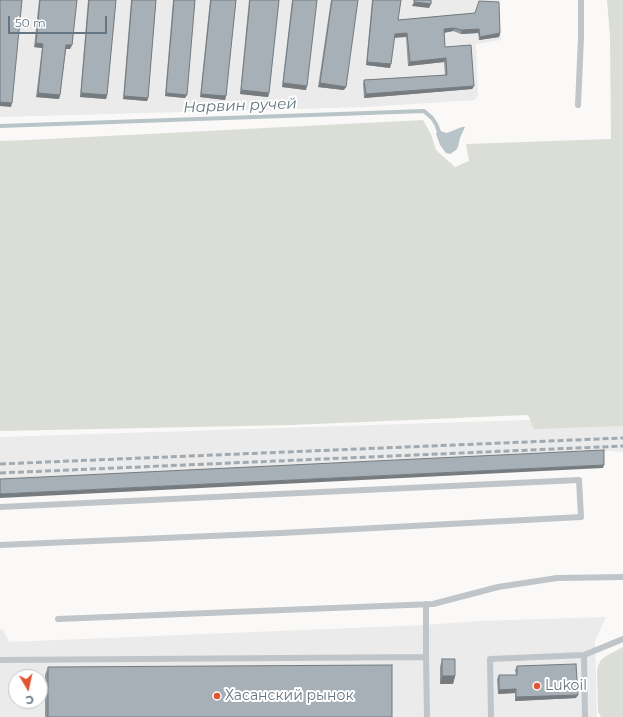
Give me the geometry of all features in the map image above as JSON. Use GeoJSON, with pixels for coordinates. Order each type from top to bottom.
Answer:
{"type":"FeatureCollection","features":[{"type":"Feature","properties":{"kind":"lane"},"geometry":{"type":"LineString","coordinates":[[578,105],[582,37],[581,0]]}},
{"type":"Feature","properties":{"kind":"lane"},"geometry":{"type":"LineString","coordinates":[[0,507],[579,480],[581,517],[281,533],[0,545]]}},
{"type":"Feature","properties":{"kind":"lane"},"geometry":{"type":"LineString","coordinates":[[58,619],[433,604],[498,587],[557,578],[623,577]]}},
{"type":"Feature","properties":{"kind":"lane"},"geometry":{"type":"LineString","coordinates":[[426,604],[427,717]]}},
{"type":"Feature","properties":{"kind":"lane"},"geometry":{"type":"LineString","coordinates":[[491,717],[490,659],[584,655],[623,639]]}},
{"type":"Feature","properties":{"kind":"lane"},"geometry":{"type":"LineString","coordinates":[[584,655],[585,717]]}},
{"type":"Feature","properties":{"kind":"lane"},"geometry":{"type":"LineString","coordinates":[[0,660],[426,658]]}},
{"type":"Feature","properties":{"kind":"shaded area"},"geometry":{"type":"Polygon","coordinates":[[[0,0],[500,0],[501,40],[476,44],[478,95],[475,100],[367,107],[0,117],[0,0]]]}},
{"type":"Feature","properties":{"kind":"shaded area"},"geometry":{"type":"Polygon","coordinates":[[[607,0],[623,0],[623,426],[534,429],[528,415],[291,425],[0,431],[0,141],[423,120],[431,134],[436,150],[455,167],[469,161],[466,144],[611,139],[610,36],[607,0]]]}},
{"type":"Feature","properties":{"kind":"shaded area"},"geometry":{"type":"Polygon","coordinates":[[[465,127],[458,147],[450,154],[446,153],[440,145],[436,134],[437,132],[440,131],[447,133],[465,127]]]}},
{"type":"Feature","properties":{"kind":"shaded area"},"geometry":{"type":"Polygon","coordinates":[[[623,417],[623,452],[609,451],[0,480],[0,437],[623,417]]]}},
{"type":"Feature","properties":{"kind":"shaded area"},"geometry":{"type":"Polygon","coordinates":[[[606,617],[595,641],[597,717],[0,717],[0,629],[3,629],[9,642],[426,625],[478,621],[606,617]]]}},
{"type":"Feature","properties":{"kind":"shaded area"},"geometry":{"type":"Polygon","coordinates":[[[623,647],[623,717],[601,717],[598,712],[598,666],[601,660],[606,656],[623,647]]]}},
{"type":"Feature","properties":{"kind":"building"},"geometry":{"type":"Polygon","coordinates":[[[0,0],[22,0],[12,103],[0,102],[0,0]]]}},
{"type":"Feature","properties":{"kind":"building"},"geometry":{"type":"Polygon","coordinates":[[[40,0],[77,0],[72,45],[66,45],[60,95],[38,93],[43,44],[36,43],[40,0]]]}},
{"type":"Feature","properties":{"kind":"building"},"geometry":{"type":"Polygon","coordinates":[[[89,0],[116,0],[107,95],[81,93],[89,0]]]}},
{"type":"Feature","properties":{"kind":"building"},"geometry":{"type":"Polygon","coordinates":[[[132,0],[156,0],[148,98],[124,96],[132,0]]]}},
{"type":"Feature","properties":{"kind":"building"},"geometry":{"type":"Polygon","coordinates":[[[174,0],[195,0],[187,95],[166,93],[174,0]]]}},
{"type":"Feature","properties":{"kind":"building"},"geometry":{"type":"Polygon","coordinates":[[[211,0],[236,0],[226,96],[201,94],[211,0]]]}},
{"type":"Feature","properties":{"kind":"building"},"geometry":{"type":"Polygon","coordinates":[[[250,0],[279,0],[269,93],[241,90],[250,0]]]}},
{"type":"Feature","properties":{"kind":"building"},"geometry":{"type":"Polygon","coordinates":[[[293,0],[317,0],[307,86],[283,83],[293,0]]]}},
{"type":"Feature","properties":{"kind":"building"},"geometry":{"type":"Polygon","coordinates":[[[332,0],[358,0],[346,87],[320,83],[332,0]]]}},
{"type":"Feature","properties":{"kind":"building"},"geometry":{"type":"Polygon","coordinates":[[[373,0],[401,0],[398,20],[475,13],[479,1],[499,2],[500,33],[480,37],[479,29],[444,29],[445,47],[471,45],[474,86],[366,94],[364,80],[447,75],[446,58],[410,62],[407,33],[395,34],[391,64],[367,62],[373,0]]]}},
{"type":"Feature","properties":{"kind":"building"},"geometry":{"type":"Polygon","coordinates":[[[414,0],[431,0],[431,4],[414,2],[414,0]]]}},
{"type":"Feature","properties":{"kind":"building"},"geometry":{"type":"Polygon","coordinates":[[[604,450],[604,465],[0,494],[0,479],[604,450]]]}},
{"type":"Feature","properties":{"kind":"building"},"geometry":{"type":"Polygon","coordinates":[[[442,659],[455,659],[455,676],[442,676],[442,659]]]}},
{"type":"Feature","properties":{"kind":"building","name":"Lukoil"},"geometry":{"type":"Polygon","coordinates":[[[576,664],[578,695],[516,697],[516,689],[499,690],[499,675],[517,675],[517,666],[576,664]]]}},
{"type":"Feature","properties":{"kind":"building","name":"Хасанский рынок"},"geometry":{"type":"Polygon","coordinates":[[[392,665],[392,717],[48,717],[48,667],[392,665]]]}},
{"type":"Feature","properties":{"kind":"waterway","name":"Нарвин ручей"},"geometry":{"type":"LineString","coordinates":[[0,126],[424,111],[436,124],[441,137]]}},
{"type":"Feature","properties":{"kind":"railway"},"geometry":{"type":"LineString","coordinates":[[0,464],[623,438]]}},
{"type":"Feature","properties":{"kind":"railway"},"geometry":{"type":"LineString","coordinates":[[0,473],[623,446]]}},
{"type":"Feature","properties":{"kind":"place","name":"Lukoil"},"geometry":{"type":"Point","coordinates":[537,686]}},
{"type":"Feature","properties":{"kind":"place","name":"Хасанский рынок"},"geometry":{"type":"Point","coordinates":[217,696]}}]}
